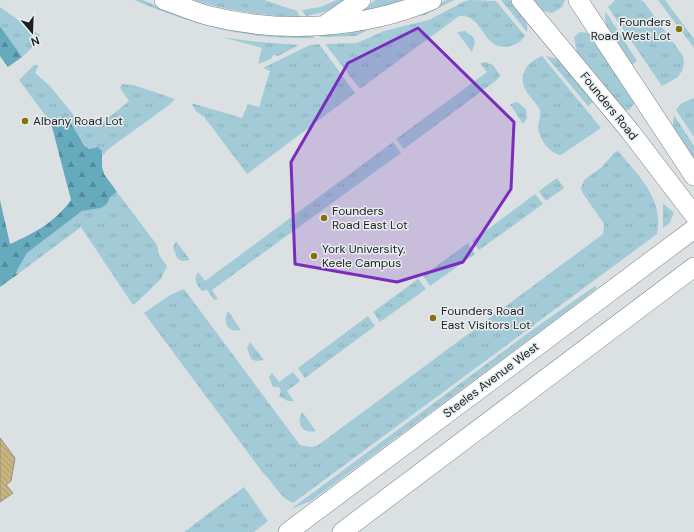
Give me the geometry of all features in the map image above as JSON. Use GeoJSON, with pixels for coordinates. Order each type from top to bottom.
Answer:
{"type":"FeatureCollection","features":[{"type":"Feature","properties":{"kind":"main road"},"geometry":{"type":"LineString","coordinates":[[164,0],[210,16],[256,24],[310,27],[386,16],[432,0]]}},
{"type":"Feature","properties":{"kind":"main road"},"geometry":{"type":"LineString","coordinates":[[325,25],[362,0]]}},
{"type":"Feature","properties":{"kind":"main road","name":"Founders Road"},"geometry":{"type":"LineString","coordinates":[[521,0],[629,130],[694,215]]}},
{"type":"Feature","properties":{"kind":"main road"},"geometry":{"type":"LineString","coordinates":[[578,0],[694,176]]}},
{"type":"Feature","properties":{"kind":"main road","name":"Steeles Avenue West"},"geometry":{"type":"LineString","coordinates":[[288,532],[694,229]]}},
{"type":"Feature","properties":{"kind":"main road"},"geometry":{"type":"LineString","coordinates":[[342,532],[694,267]]}},
{"type":"Feature","properties":{"kind":"highlighted area"},"geometry":{"type":"Polygon","coordinates":[[[418,28],[514,122],[511,189],[463,262],[397,282],[295,264],[291,162],[348,63],[418,28]]]}},
{"type":"Feature","properties":{"kind":"green space"},"geometry":{"type":"Polygon","coordinates":[[[134,0],[143,0],[164,9],[311,34],[315,38],[267,37],[222,30],[179,17],[134,0]]]}},
{"type":"Feature","properties":{"kind":"green space"},"geometry":{"type":"Polygon","coordinates":[[[193,0],[264,0],[297,11],[300,17],[246,12],[193,0]]]}},
{"type":"Feature","properties":{"kind":"green space"},"geometry":{"type":"Polygon","coordinates":[[[337,0],[352,0],[324,12],[306,16],[302,10],[320,7],[337,0]]]}},
{"type":"Feature","properties":{"kind":"green space"},"geometry":{"type":"Polygon","coordinates":[[[375,0],[418,0],[353,18],[375,0]]]}},
{"type":"Feature","properties":{"kind":"green space"},"geometry":{"type":"Polygon","coordinates":[[[447,0],[454,0],[425,15],[413,16],[371,28],[356,36],[321,37],[319,33],[421,11],[447,0]]]}},
{"type":"Feature","properties":{"kind":"green space"},"geometry":{"type":"Polygon","coordinates":[[[470,0],[496,1],[525,36],[515,44],[501,47],[488,39],[474,21],[468,17],[459,16],[360,89],[325,44],[357,43],[384,31],[429,20],[463,2],[470,0]]]}},
{"type":"Feature","properties":{"kind":"green space"},"geometry":{"type":"Polygon","coordinates":[[[501,0],[511,0],[517,7],[527,23],[527,32],[501,0]]]}},
{"type":"Feature","properties":{"kind":"green space"},"geometry":{"type":"Polygon","coordinates":[[[533,0],[565,0],[562,7],[552,13],[543,11],[533,0]]]}},
{"type":"Feature","properties":{"kind":"green space"},"geometry":{"type":"Polygon","coordinates":[[[615,0],[640,0],[644,2],[683,56],[683,69],[678,77],[662,86],[608,7],[615,0]]]}},
{"type":"Feature","properties":{"kind":"green space"},"geometry":{"type":"Polygon","coordinates":[[[658,0],[665,0],[694,39],[694,48],[658,0]]]}},
{"type":"Feature","properties":{"kind":"green space"},"geometry":{"type":"Polygon","coordinates":[[[0,7],[40,35],[35,45],[22,57],[0,26],[0,7]]]}},
{"type":"Feature","properties":{"kind":"green space"},"geometry":{"type":"Polygon","coordinates":[[[606,12],[637,61],[631,65],[609,32],[606,25],[606,12]]]}},
{"type":"Feature","properties":{"kind":"green space"},"geometry":{"type":"Polygon","coordinates":[[[0,26],[22,57],[8,67],[0,56],[0,26]]]}},
{"type":"Feature","properties":{"kind":"green space"},"geometry":{"type":"Polygon","coordinates":[[[465,31],[474,38],[475,43],[472,52],[457,32],[465,31]]]}},
{"type":"Feature","properties":{"kind":"green space"},"geometry":{"type":"Polygon","coordinates":[[[580,32],[588,33],[594,38],[635,103],[629,110],[624,110],[577,53],[574,37],[580,32]]]}},
{"type":"Feature","properties":{"kind":"green space"},"geometry":{"type":"Polygon","coordinates":[[[222,37],[299,45],[278,56],[273,55],[271,59],[258,64],[262,48],[222,37]]]}},
{"type":"Feature","properties":{"kind":"green space"},"geometry":{"type":"Polygon","coordinates":[[[319,44],[355,93],[247,174],[205,118],[196,111],[191,103],[242,118],[248,104],[259,107],[270,71],[263,68],[310,45],[319,44]]]}},
{"type":"Feature","properties":{"kind":"green space"},"geometry":{"type":"Polygon","coordinates":[[[542,56],[601,128],[561,155],[549,149],[542,140],[538,126],[540,110],[525,89],[523,83],[526,69],[532,61],[542,56]]]}},
{"type":"Feature","properties":{"kind":"green space"},"geometry":{"type":"Polygon","coordinates":[[[546,56],[558,59],[594,101],[588,106],[546,56]]]}},
{"type":"Feature","properties":{"kind":"green space"},"geometry":{"type":"Polygon","coordinates":[[[485,62],[493,65],[500,75],[498,79],[404,149],[396,139],[487,72],[480,63],[485,62]]]}},
{"type":"Feature","properties":{"kind":"green space"},"geometry":{"type":"Polygon","coordinates":[[[34,65],[38,65],[35,73],[50,86],[81,124],[89,118],[97,127],[129,101],[120,88],[122,84],[134,85],[175,99],[107,150],[103,156],[102,151],[98,147],[88,149],[78,136],[55,120],[51,123],[19,80],[34,65]]]}},
{"type":"Feature","properties":{"kind":"green space"},"geometry":{"type":"Polygon","coordinates":[[[694,98],[694,137],[676,110],[682,103],[694,98]]]}},
{"type":"Feature","properties":{"kind":"green space"},"geometry":{"type":"Polygon","coordinates":[[[517,102],[526,109],[527,118],[523,124],[510,104],[517,102]]]}},
{"type":"Feature","properties":{"kind":"green space"},"geometry":{"type":"Polygon","coordinates":[[[674,115],[694,146],[694,161],[676,134],[673,121],[674,115]]]}},
{"type":"Feature","properties":{"kind":"green space"},"geometry":{"type":"Polygon","coordinates":[[[63,117],[68,119],[84,145],[89,149],[98,147],[102,151],[102,167],[104,174],[117,192],[110,197],[107,204],[101,208],[82,211],[27,253],[15,274],[18,274],[0,287],[0,200],[10,244],[28,236],[51,221],[71,200],[51,123],[63,117]]]}},
{"type":"Feature","properties":{"kind":"green space"},"geometry":{"type":"Polygon","coordinates":[[[393,142],[401,153],[212,290],[218,299],[214,300],[207,290],[202,291],[200,289],[196,280],[198,272],[205,281],[393,142]]]}},
{"type":"Feature","properties":{"kind":"green space"},"geometry":{"type":"Polygon","coordinates":[[[618,151],[641,179],[653,199],[657,210],[657,234],[293,503],[280,494],[263,473],[144,313],[170,295],[184,289],[300,445],[311,447],[317,446],[603,234],[604,224],[582,192],[581,188],[584,180],[602,167],[614,153],[618,151]]]}},
{"type":"Feature","properties":{"kind":"green space"},"geometry":{"type":"Polygon","coordinates":[[[557,178],[564,188],[546,201],[539,191],[557,178]]]}},
{"type":"Feature","properties":{"kind":"green space"},"geometry":{"type":"Polygon","coordinates":[[[117,192],[157,245],[159,255],[167,266],[161,279],[136,303],[133,305],[81,227],[18,274],[15,274],[27,253],[82,211],[101,208],[107,204],[109,197],[117,192]]]}},
{"type":"Feature","properties":{"kind":"green space"},"geometry":{"type":"Polygon","coordinates":[[[535,194],[543,204],[479,250],[472,241],[535,194]]]}},
{"type":"Feature","properties":{"kind":"green space"},"geometry":{"type":"Polygon","coordinates":[[[663,203],[674,213],[669,224],[663,228],[663,203]]]}},
{"type":"Feature","properties":{"kind":"green space"},"geometry":{"type":"Polygon","coordinates":[[[176,241],[190,260],[182,261],[177,258],[173,247],[176,241]]]}},
{"type":"Feature","properties":{"kind":"green space"},"geometry":{"type":"Polygon","coordinates":[[[468,243],[475,254],[430,286],[423,276],[468,243]]]}},
{"type":"Feature","properties":{"kind":"green space"},"geometry":{"type":"Polygon","coordinates":[[[418,279],[426,289],[380,322],[373,312],[418,279]]]}},
{"type":"Feature","properties":{"kind":"green space"},"geometry":{"type":"Polygon","coordinates":[[[595,286],[597,288],[575,305],[311,501],[291,509],[535,328],[595,286]]]}},
{"type":"Feature","properties":{"kind":"green space"},"geometry":{"type":"Polygon","coordinates":[[[228,311],[241,330],[236,331],[227,326],[226,315],[228,311]]]}},
{"type":"Feature","properties":{"kind":"green space"},"geometry":{"type":"Polygon","coordinates":[[[368,316],[375,326],[305,378],[298,368],[368,316]]]}},
{"type":"Feature","properties":{"kind":"green space"},"geometry":{"type":"Polygon","coordinates":[[[250,342],[264,360],[256,361],[251,359],[247,348],[250,342]]]}},
{"type":"Feature","properties":{"kind":"green space"},"geometry":{"type":"Polygon","coordinates":[[[293,372],[300,381],[287,391],[294,401],[288,401],[279,396],[281,391],[279,387],[273,387],[269,377],[272,373],[279,382],[293,372]]]}},
{"type":"Feature","properties":{"kind":"green space"},"geometry":{"type":"Polygon","coordinates":[[[302,412],[316,431],[307,431],[302,427],[300,424],[300,416],[302,412]]]}},
{"type":"Feature","properties":{"kind":"green space"},"geometry":{"type":"Polygon","coordinates":[[[244,487],[268,521],[254,532],[184,532],[244,487]]]}},
{"type":"Feature","properties":{"kind":"building"},"geometry":{"type":"Polygon","coordinates":[[[0,438],[15,458],[11,481],[6,485],[13,493],[0,502],[0,438]]]}},
{"type":"Feature","properties":{"kind":"place","name":"Founders Road West Lot"},"geometry":{"type":"Point","coordinates":[679,29]}},
{"type":"Feature","properties":{"kind":"place","name":"Albany Road Lot"},"geometry":{"type":"Point","coordinates":[25,121]}},
{"type":"Feature","properties":{"kind":"place","name":"Founders Road East Lot"},"geometry":{"type":"Point","coordinates":[324,218]}},
{"type":"Feature","properties":{"kind":"place","name":"York University, Keele Campus"},"geometry":{"type":"Point","coordinates":[314,256]}},
{"type":"Feature","properties":{"kind":"place","name":"Founders Road East Visitors Lot"},"geometry":{"type":"Point","coordinates":[433,318]}}]}
